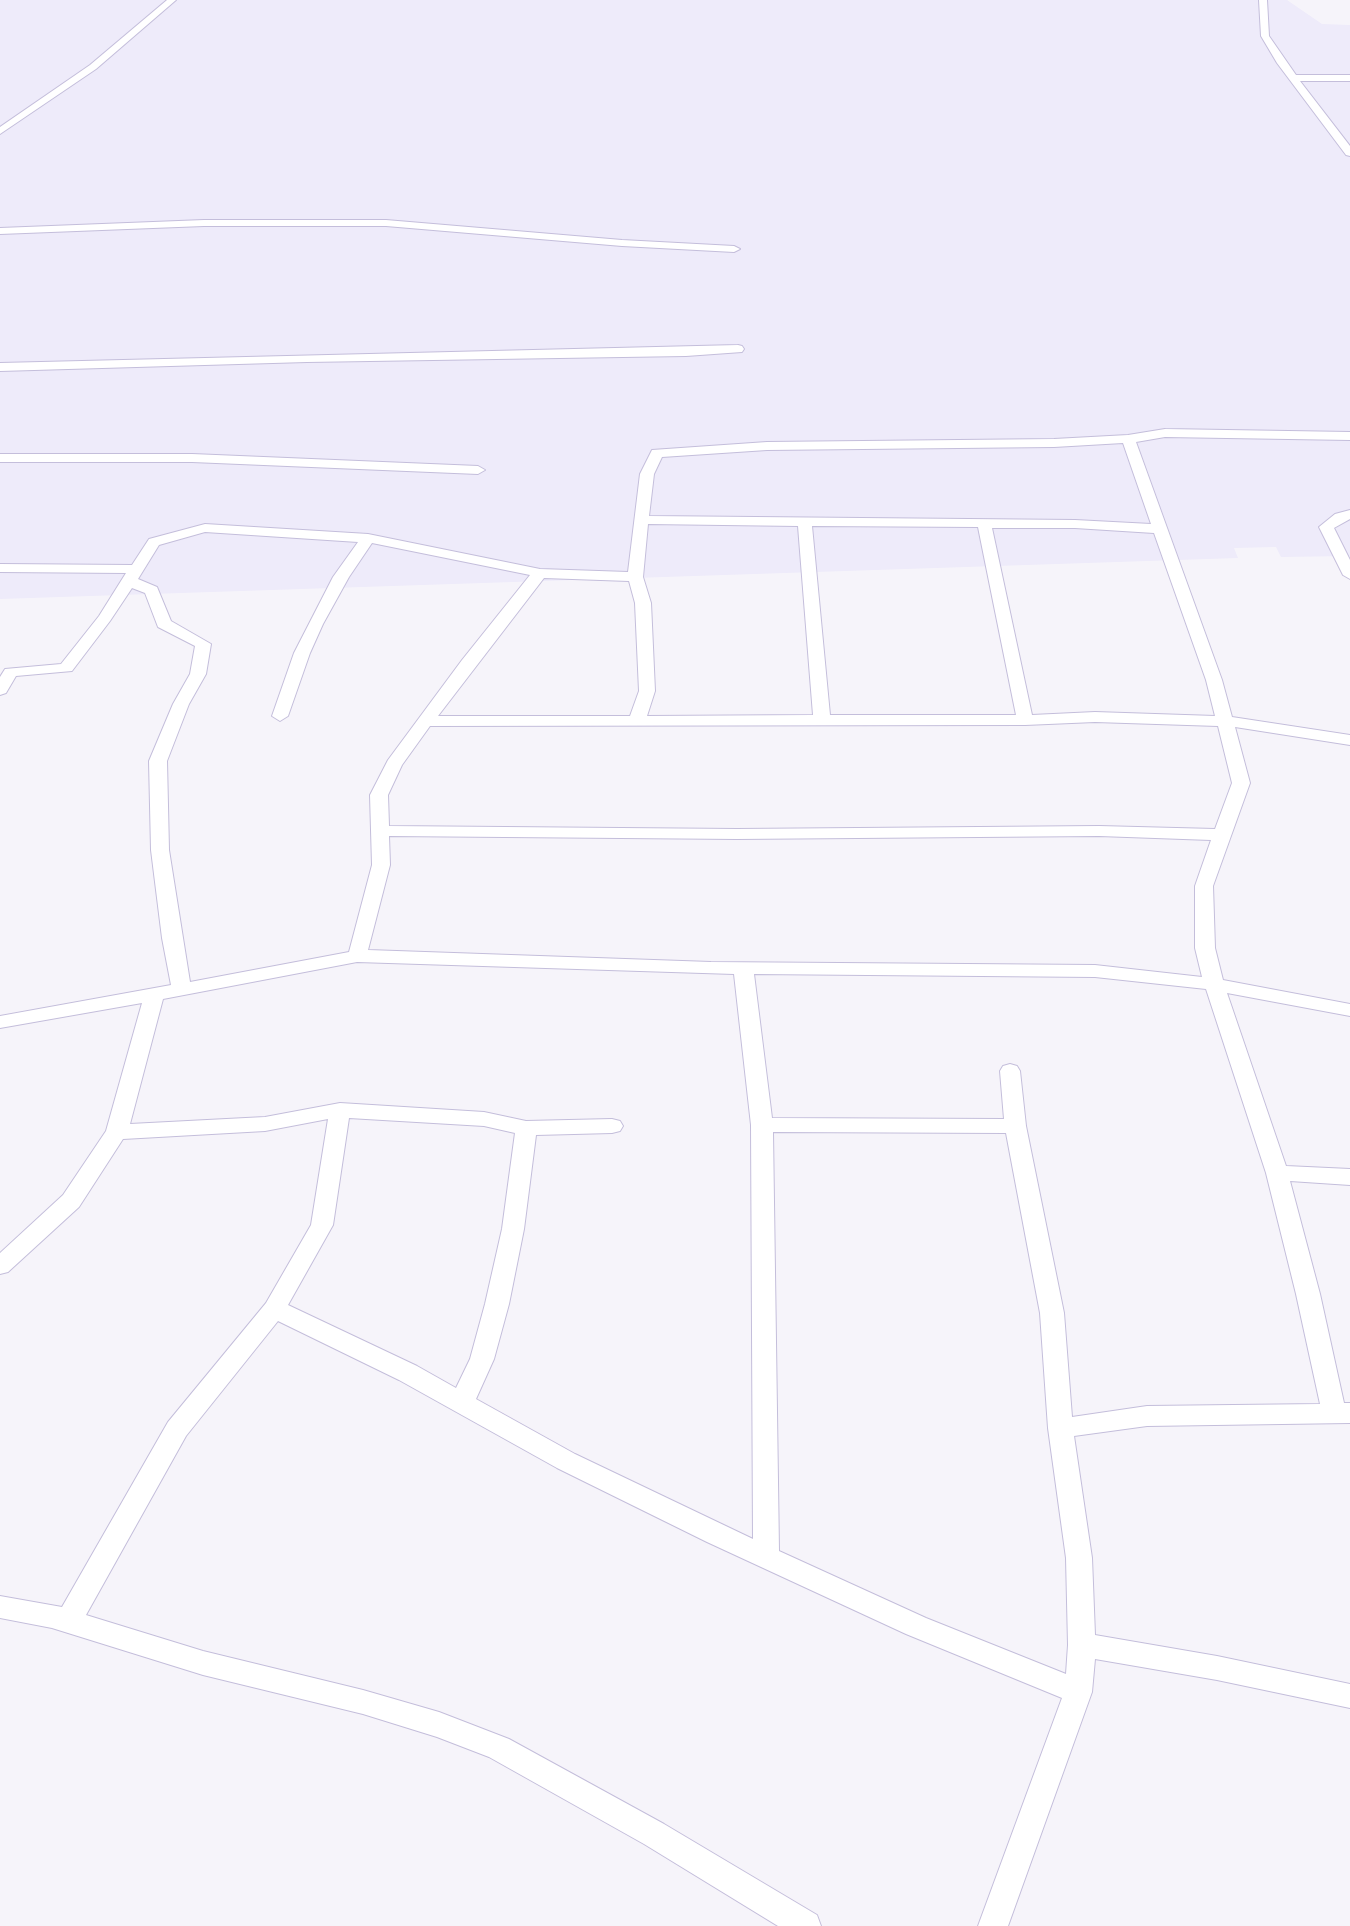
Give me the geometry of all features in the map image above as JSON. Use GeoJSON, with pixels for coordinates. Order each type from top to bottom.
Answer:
{"type":"FeatureCollection","features":[{"type":"Feature","properties":{"kind":"street"},"geometry":{"type":"LineString","coordinates":[[0,131],[93,67],[172,0]]}},
{"type":"Feature","properties":{"kind":"street"},"geometry":{"type":"LineString","coordinates":[[1263,0],[1265,36],[1280,61],[1350,153]]}},
{"type":"Feature","properties":{"kind":"street"},"geometry":{"type":"LineString","coordinates":[[1294,78],[1350,78]]}},
{"type":"Feature","properties":{"kind":"street"},"geometry":{"type":"LineString","coordinates":[[0,231],[204,223],[386,223],[622,243],[734,249]]}},
{"type":"Feature","properties":{"kind":"street"},"geometry":{"type":"LineString","coordinates":[[0,368],[307,358],[686,352],[738,349]]}},
{"type":"Feature","properties":{"kind":"street"},"geometry":{"type":"LineString","coordinates":[[637,719],[647,691],[644,603],[634,577],[647,474],[657,453],[767,446],[1054,443],[1128,439],[1165,433],[1350,436]]}},
{"type":"Feature","properties":{"kind":"street"},"geometry":{"type":"LineString","coordinates":[[1060,1428],[1147,1416],[1342,1413],[1277,1173],[1214,984],[1205,948],[1204,886],[1241,783],[1226,721],[1162,529],[1128,439]]}},
{"type":"Feature","properties":{"kind":"street"},"geometry":{"type":"LineString","coordinates":[[0,458],[192,458],[478,470]]}},
{"type":"Feature","properties":{"kind":"street"},"geometry":{"type":"LineString","coordinates":[[1350,514],[1340,517],[1326,527],[1350,575]]}},
{"type":"Feature","properties":{"kind":"street"},"geometry":{"type":"LineString","coordinates":[[641,520],[1075,524],[1162,529]]}},
{"type":"Feature","properties":{"kind":"street"},"geometry":{"type":"LineString","coordinates":[[805,523],[822,719]]}},
{"type":"Feature","properties":{"kind":"street"},"geometry":{"type":"LineString","coordinates":[[984,523],[1025,720]]}},
{"type":"Feature","properties":{"kind":"street"},"geometry":{"type":"LineString","coordinates":[[0,690],[10,672],[66,668],[154,542],[205,528],[368,538],[540,573],[634,577]]}},
{"type":"Feature","properties":{"kind":"street"},"geometry":{"type":"LineString","coordinates":[[280,716],[302,653],[315,624],[341,578],[368,538]]}},
{"type":"Feature","properties":{"kind":"street"},"geometry":{"type":"LineString","coordinates":[[0,568],[132,575],[152,590],[164,624],[203,644],[198,674],[181,704],[158,761],[160,850],[172,938],[182,989]]}},
{"type":"Feature","properties":{"kind":"street"},"geometry":{"type":"LineString","coordinates":[[357,956],[381,865],[382,831],[379,795],[394,764],[468,663],[540,573]]}},
{"type":"Feature","properties":{"kind":"street"},"geometry":{"type":"LineString","coordinates":[[426,721],[1025,720],[1095,717],[1226,721],[1350,740]]}},
{"type":"Feature","properties":{"kind":"street"},"geometry":{"type":"LineString","coordinates":[[382,831],[725,834],[1099,831],[1222,835]]}},
{"type":"Feature","properties":{"kind":"street"},"geometry":{"type":"LineString","coordinates":[[0,1022],[357,956],[540,964],[1095,971],[1214,984],[1350,1010]]}},
{"type":"Feature","properties":{"kind":"street"},"geometry":{"type":"LineString","coordinates":[[743,968],[762,1125],[766,1557]]}},
{"type":"Feature","properties":{"kind":"street"},"geometry":{"type":"LineString","coordinates":[[0,1266],[72,1201],[117,1132],[154,994]]}},
{"type":"Feature","properties":{"kind":"street"},"geometry":{"type":"LineString","coordinates":[[993,1926],[1078,1692],[1082,1645],[1079,1558],[1060,1428],[1052,1312],[1015,1126],[1010,1071]]}},
{"type":"Feature","properties":{"kind":"street"},"geometry":{"type":"LineString","coordinates":[[117,1132],[265,1124],[340,1110],[484,1119],[526,1128],[612,1126]]}},
{"type":"Feature","properties":{"kind":"street"},"geometry":{"type":"LineString","coordinates":[[68,1621],[177,1429],[274,1308],[322,1225],[340,1110]]}},
{"type":"Feature","properties":{"kind":"street"},"geometry":{"type":"LineString","coordinates":[[762,1125],[1015,1126]]}},
{"type":"Feature","properties":{"kind":"street"},"geometry":{"type":"LineString","coordinates":[[462,1403],[482,1359],[497,1304],[513,1229],[526,1128]]}},
{"type":"Feature","properties":{"kind":"street"},"geometry":{"type":"LineString","coordinates":[[1277,1173],[1350,1177]]}},
{"type":"Feature","properties":{"kind":"street"},"geometry":{"type":"LineString","coordinates":[[274,1308],[408,1373],[566,1461],[766,1557],[916,1626],[1078,1692]]}},
{"type":"Feature","properties":{"kind":"street"},"geometry":{"type":"LineString","coordinates":[[0,1607],[68,1621],[203,1663],[363,1702],[438,1725],[499,1748],[654,1834],[806,1926]]}},
{"type":"Feature","properties":{"kind":"street"},"geometry":{"type":"LineString","coordinates":[[1082,1645],[1217,1668],[1350,1695]]}},
{"type":"Feature","properties":{"kind":"shaded area"},"geometry":{"type":"Polygon","coordinates":[[[0,0],[1287,0],[1322,24],[1350,25],[1350,556],[1281,557],[1276,547],[1234,548],[1238,558],[0,599],[0,0]]]}}]}
